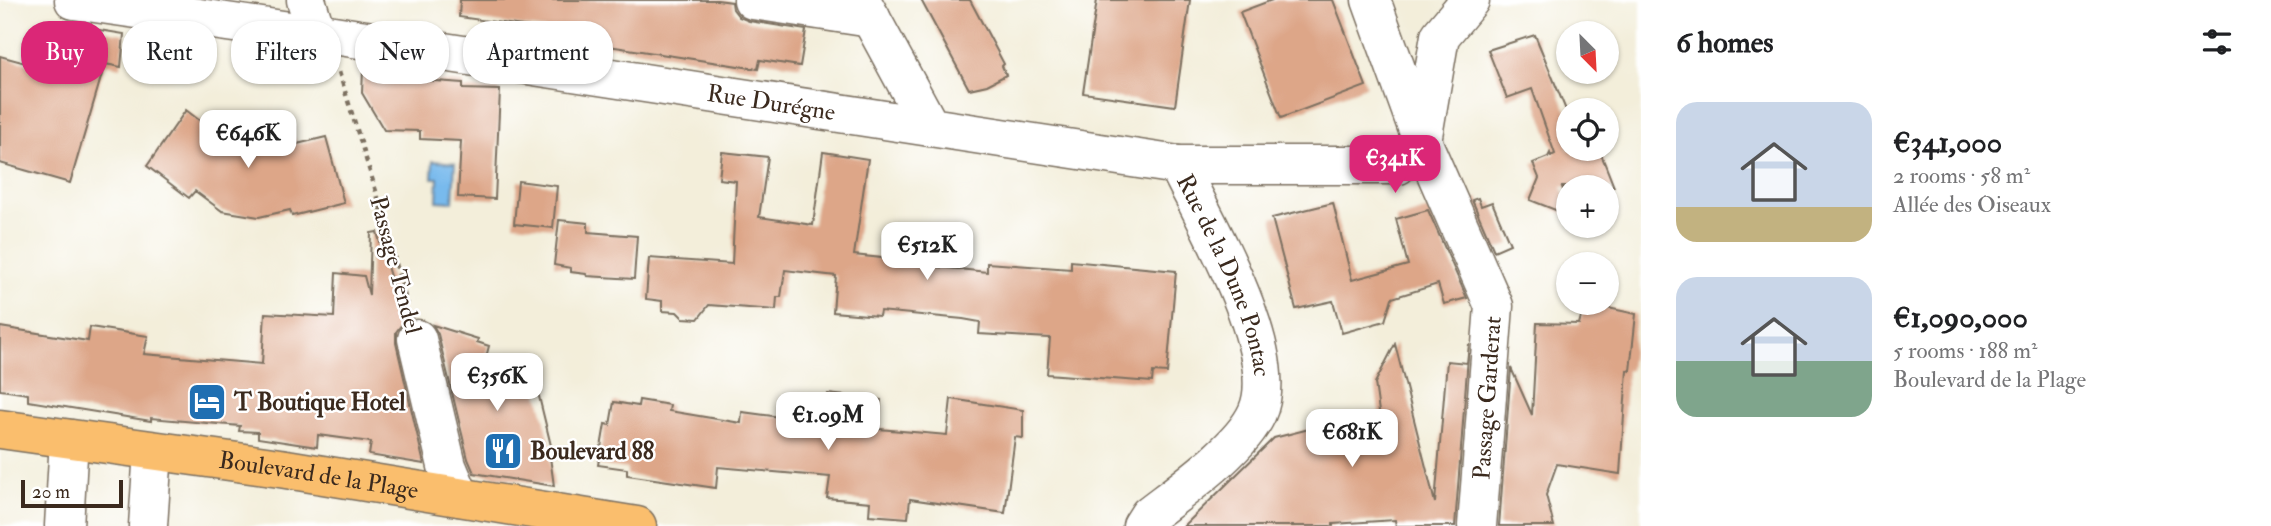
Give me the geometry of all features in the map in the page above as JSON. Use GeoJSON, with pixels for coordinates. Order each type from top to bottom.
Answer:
{"type":"FeatureCollection","features":[{"type":"Feature","properties":{"kind":"main road","name":"Boulevard de la Plage"},"geometry":{"type":"LineString","coordinates":[[0,429],[460,497],[636,526]]}},
{"type":"Feature","properties":{"kind":"street","name":"Rue Durégne"},"geometry":{"type":"LineString","coordinates":[[74,0],[296,21]]}},
{"type":"Feature","properties":{"kind":"street"},"geometry":{"type":"LineString","coordinates":[[753,0],[866,9],[930,127]]}},
{"type":"Feature","properties":{"kind":"street","name":"Passage Garderat"},"geometry":{"type":"LineString","coordinates":[[1371,0],[1422,141],[1494,306],[1477,526]]}},
{"type":"Feature","properties":{"kind":"street"},"geometry":{"type":"LineString","coordinates":[[1178,164],[1398,165],[1422,141],[1440,36],[1470,0]]}},
{"type":"Feature","properties":{"kind":"street","name":"Rue Durégne"},"geometry":{"type":"LineString","coordinates":[[341,27],[930,127]]}},
{"type":"Feature","properties":{"kind":"street","name":"Rue de la Dune Pontac"},"geometry":{"type":"LineString","coordinates":[[930,127],[1178,164],[1247,307],[1259,350],[1264,386],[1257,414],[1236,442],[1149,516],[1142,526]]}},
{"type":"Feature","properties":{"kind":"street","name":"Passage Tendel"},"geometry":{"type":"LineString","coordinates":[[416,340],[447,466],[460,497]]}},
{"type":"Feature","properties":{"kind":"street"},"geometry":{"type":"LineString","coordinates":[[64,526],[69,439]]}},
{"type":"Feature","properties":{"kind":"street"},"geometry":{"type":"LineString","coordinates":[[148,526],[153,451]]}},
{"type":"Feature","properties":{"kind":"path","name":"Passage Tendel"},"geometry":{"type":"LineString","coordinates":[[338,84],[380,204],[416,340]]}},
{"type":"Feature","properties":{"kind":"water"},"geometry":{"type":"Polygon","coordinates":[[[433,161],[455,163],[453,202],[437,201],[438,178],[432,178],[433,161]]]}},
{"type":"Feature","properties":{"kind":"building"},"geometry":{"type":"Polygon","coordinates":[[[460,0],[717,0],[732,2],[739,17],[749,21],[806,30],[800,66],[760,60],[758,69],[613,47],[613,21],[487,21],[459,17],[460,0]]]}},
{"type":"Feature","properties":{"kind":"building"},"geometry":{"type":"Polygon","coordinates":[[[921,0],[970,0],[1004,64],[1002,66],[1006,75],[987,85],[969,89],[921,0]]]}},
{"type":"Feature","properties":{"kind":"building"},"geometry":{"type":"Polygon","coordinates":[[[1097,0],[1190,0],[1175,106],[1083,93],[1097,0]]]}},
{"type":"Feature","properties":{"kind":"building"},"geometry":{"type":"Polygon","coordinates":[[[1272,0],[1333,0],[1366,86],[1281,118],[1240,12],[1272,0]]]}},
{"type":"Feature","properties":{"kind":"building"},"geometry":{"type":"Polygon","coordinates":[[[108,31],[122,34],[121,67],[108,65],[108,31]]]}},
{"type":"Feature","properties":{"kind":"building"},"geometry":{"type":"Polygon","coordinates":[[[1535,35],[1561,98],[1556,98],[1556,161],[1604,161],[1609,175],[1556,175],[1556,210],[1530,200],[1539,178],[1533,163],[1548,157],[1550,153],[1551,156],[1555,154],[1532,89],[1507,98],[1488,50],[1535,35]]]}},
{"type":"Feature","properties":{"kind":"building"},"geometry":{"type":"Polygon","coordinates":[[[0,56],[21,62],[21,84],[99,84],[70,183],[0,163],[0,56]]]}},
{"type":"Feature","properties":{"kind":"building"},"geometry":{"type":"Polygon","coordinates":[[[449,82],[463,83],[463,89],[500,90],[495,199],[458,197],[461,141],[420,139],[420,131],[384,130],[362,93],[362,84],[449,82]]]}},
{"type":"Feature","properties":{"kind":"building"},"geometry":{"type":"Polygon","coordinates":[[[186,110],[213,131],[219,124],[248,147],[255,130],[295,138],[297,144],[326,137],[344,203],[292,216],[290,210],[259,217],[222,211],[195,191],[189,198],[147,166],[186,110]]]}},
{"type":"Feature","properties":{"kind":"building"},"geometry":{"type":"Polygon","coordinates":[[[722,152],[768,157],[759,217],[813,225],[823,152],[868,159],[854,255],[987,272],[987,263],[1071,269],[1071,261],[1176,271],[1167,373],[1153,372],[1152,382],[1047,374],[1050,338],[979,334],[980,322],[963,319],[880,311],[879,316],[833,312],[836,276],[785,270],[776,310],[709,305],[698,319],[683,318],[677,312],[662,311],[662,301],[646,299],[649,258],[732,264],[736,181],[719,179],[722,152]]]}},
{"type":"Feature","properties":{"kind":"building"},"geometry":{"type":"Polygon","coordinates":[[[518,181],[557,186],[553,228],[514,224],[518,181]]]}},
{"type":"Feature","properties":{"kind":"building"},"geometry":{"type":"Polygon","coordinates":[[[1478,198],[1481,206],[1492,202],[1510,244],[1494,251],[1472,200],[1478,198]]]}},
{"type":"Feature","properties":{"kind":"building"},"geometry":{"type":"Polygon","coordinates":[[[1333,203],[1352,280],[1408,265],[1396,219],[1428,210],[1467,298],[1444,304],[1438,284],[1392,298],[1385,321],[1342,333],[1333,301],[1296,309],[1272,218],[1333,203]]]}},
{"type":"Feature","properties":{"kind":"building"},"geometry":{"type":"Polygon","coordinates":[[[559,220],[588,223],[588,232],[637,236],[634,279],[587,276],[571,272],[571,268],[554,265],[559,220]]]}},
{"type":"Feature","properties":{"kind":"building"},"geometry":{"type":"Polygon","coordinates":[[[377,232],[401,314],[412,318],[396,332],[396,343],[424,464],[369,455],[371,442],[318,435],[317,447],[258,438],[258,432],[239,431],[240,426],[151,418],[151,421],[28,401],[28,394],[0,390],[0,327],[88,341],[90,327],[148,336],[144,354],[262,364],[265,313],[334,317],[336,273],[364,276],[369,295],[371,233],[377,232]]]}},
{"type":"Feature","properties":{"kind":"building"},"geometry":{"type":"Polygon","coordinates":[[[1619,310],[1636,314],[1630,371],[1627,370],[1620,474],[1557,464],[1546,495],[1554,526],[1499,526],[1511,368],[1532,415],[1537,323],[1579,324],[1582,315],[1619,315],[1619,310]]]}},
{"type":"Feature","properties":{"kind":"building"},"geometry":{"type":"Polygon","coordinates":[[[433,325],[478,339],[477,342],[489,346],[485,361],[534,376],[554,458],[550,457],[554,486],[474,473],[468,459],[438,334],[433,325]]]}},
{"type":"Feature","properties":{"kind":"building"},"geometry":{"type":"Polygon","coordinates":[[[1395,344],[1435,503],[1447,361],[1467,363],[1469,344],[1455,526],[1396,526],[1395,520],[1333,526],[1184,526],[1274,438],[1309,429],[1312,431],[1380,419],[1375,383],[1395,344]]]}},
{"type":"Feature","properties":{"kind":"building"},"geometry":{"type":"Polygon","coordinates":[[[828,394],[881,400],[879,429],[947,435],[951,399],[1023,410],[1023,438],[1015,437],[1005,513],[910,499],[908,518],[869,515],[870,502],[827,498],[830,477],[718,467],[716,488],[627,475],[627,469],[598,465],[605,424],[610,425],[614,402],[638,406],[639,400],[670,405],[669,411],[741,423],[742,412],[825,423],[828,394]]]}},
{"type":"Feature","properties":{"kind":"place","name":"T Boutique Hotel"},"geometry":{"type":"Point","coordinates":[207,402]}},
{"type":"Feature","properties":{"kind":"place","name":"Boulevard 88"},"geometry":{"type":"Point","coordinates":[503,451]}}]}
